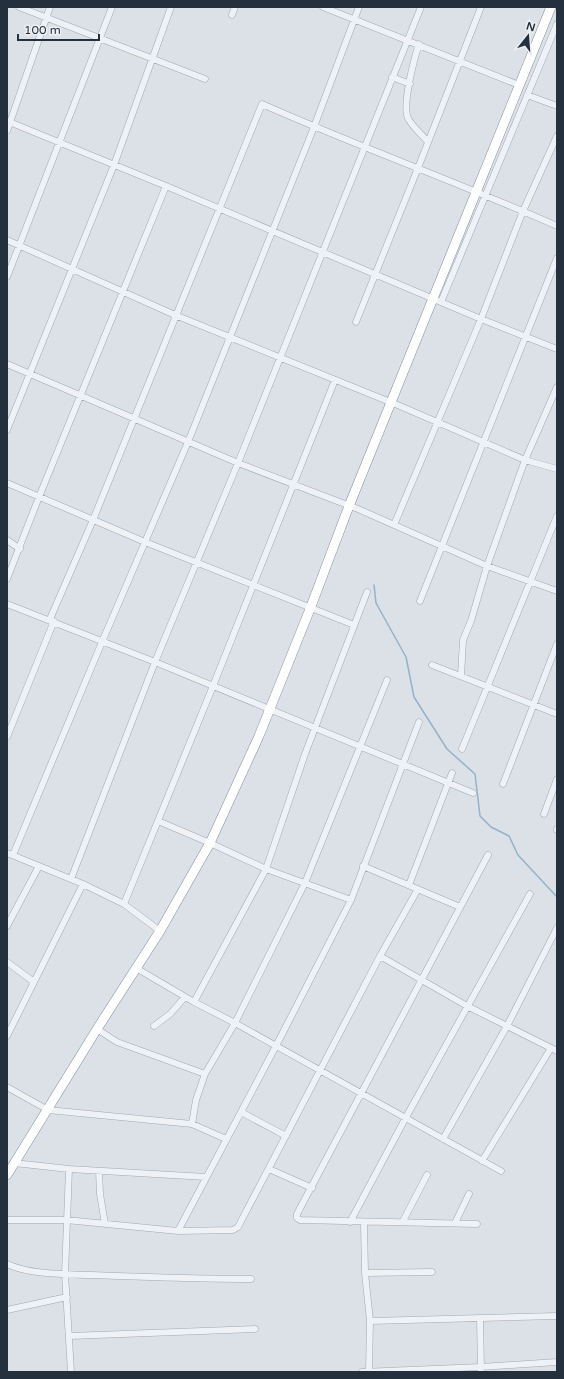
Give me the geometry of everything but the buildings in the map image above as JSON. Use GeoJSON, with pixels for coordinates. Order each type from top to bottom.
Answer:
{"type":"FeatureCollection","features":[{"type":"Feature","properties":{"kind":"highway"},"geometry":{"type":"LineString","coordinates":[[7,1175],[97,1029],[160,932],[210,843],[270,709],[349,506],[392,402],[437,300],[476,190],[551,7]]}},
{"type":"Feature","properties":{"kind":"street"},"geometry":{"type":"LineString","coordinates":[[19,7],[205,79]]}},
{"type":"Feature","properties":{"kind":"street"},"geometry":{"type":"LineString","coordinates":[[7,131],[50,7]]}},
{"type":"Feature","properties":{"kind":"street"},"geometry":{"type":"LineString","coordinates":[[7,277],[101,39],[112,7]]}},
{"type":"Feature","properties":{"kind":"street"},"geometry":{"type":"LineString","coordinates":[[7,430],[71,268],[114,165],[172,7]]}},
{"type":"Feature","properties":{"kind":"street"},"geometry":{"type":"LineString","coordinates":[[232,15],[235,7]]}},
{"type":"Feature","properties":{"kind":"street"},"geometry":{"type":"LineString","coordinates":[[323,7],[460,60],[519,85]]}},
{"type":"Feature","properties":{"kind":"street"},"geometry":{"type":"LineString","coordinates":[[160,932],[124,904],[83,884],[10,854],[188,442],[271,231],[314,127],[359,7]]}},
{"type":"Feature","properties":{"kind":"street"},"geometry":{"type":"LineString","coordinates":[[71,879],[155,662],[238,463],[421,7]]}},
{"type":"Feature","properties":{"kind":"street"},"geometry":{"type":"LineString","coordinates":[[356,322],[376,275],[481,7]]}},
{"type":"Feature","properties":{"kind":"street"},"geometry":{"type":"LineString","coordinates":[[437,300],[486,194],[557,24]]}},
{"type":"Feature","properties":{"kind":"street"},"geometry":{"type":"LineString","coordinates":[[419,44],[410,84],[407,116],[410,122],[428,142]]}},
{"type":"Feature","properties":{"kind":"street"},"geometry":{"type":"LineString","coordinates":[[392,78],[410,84]]}},
{"type":"Feature","properties":{"kind":"street"},"geometry":{"type":"LineString","coordinates":[[527,95],[557,106]]}},
{"type":"Feature","properties":{"kind":"street"},"geometry":{"type":"LineString","coordinates":[[7,737],[52,620],[262,104],[364,148],[486,194],[557,226]]}},
{"type":"Feature","properties":{"kind":"street"},"geometry":{"type":"LineString","coordinates":[[9,122],[219,208],[481,319],[557,349]]}},
{"type":"Feature","properties":{"kind":"street"},"geometry":{"type":"LineString","coordinates":[[394,525],[436,421],[481,319],[523,211],[557,136]]}},
{"type":"Feature","properties":{"kind":"street"},"geometry":{"type":"LineString","coordinates":[[7,579],[20,549],[39,496],[166,186]]}},
{"type":"Feature","properties":{"kind":"street"},"geometry":{"type":"LineString","coordinates":[[7,240],[175,315],[392,402],[525,460],[557,469]]}},
{"type":"Feature","properties":{"kind":"street"},"geometry":{"type":"LineString","coordinates":[[420,601],[441,545],[557,258]]}},
{"type":"Feature","properties":{"kind":"street"},"geometry":{"type":"LineString","coordinates":[[7,365],[238,463],[349,506],[487,566],[557,591]]}},
{"type":"Feature","properties":{"kind":"street"},"geometry":{"type":"LineString","coordinates":[[124,904],[335,380]]}},
{"type":"Feature","properties":{"kind":"street"},"geometry":{"type":"LineString","coordinates":[[461,676],[462,640],[471,620],[487,566],[525,460],[557,387]]}},
{"type":"Feature","properties":{"kind":"street"},"geometry":{"type":"LineString","coordinates":[[7,483],[252,586],[354,625]]}},
{"type":"Feature","properties":{"kind":"street"},"geometry":{"type":"LineString","coordinates":[[462,749],[557,516]]}},
{"type":"Feature","properties":{"kind":"street"},"geometry":{"type":"LineString","coordinates":[[7,540],[20,549]]}},
{"type":"Feature","properties":{"kind":"street"},"geometry":{"type":"LineString","coordinates":[[194,1002],[266,869],[315,729],[367,592]]}},
{"type":"Feature","properties":{"kind":"street"},"geometry":{"type":"LineString","coordinates":[[7,604],[52,620],[102,642],[155,662],[473,793]]}},
{"type":"Feature","properties":{"kind":"street"},"geometry":{"type":"LineString","coordinates":[[503,784],[557,644]]}},
{"type":"Feature","properties":{"kind":"street"},"geometry":{"type":"LineString","coordinates":[[432,664],[557,714]]}},
{"type":"Feature","properties":{"kind":"street"},"geometry":{"type":"LineString","coordinates":[[192,1124],[196,1100],[205,1074],[235,1023],[305,883],[387,680]]}},
{"type":"Feature","properties":{"kind":"street"},"geometry":{"type":"LineString","coordinates":[[178,1231],[351,900],[419,722]]}},
{"type":"Feature","properties":{"kind":"street"},"geometry":{"type":"LineString","coordinates":[[409,885],[452,773]]}},
{"type":"Feature","properties":{"kind":"street"},"geometry":{"type":"LineString","coordinates":[[544,814],[557,779]]}},
{"type":"Feature","properties":{"kind":"street"},"geometry":{"type":"LineString","coordinates":[[158,821],[266,869],[351,900]]}},
{"type":"Feature","properties":{"kind":"street"},"geometry":{"type":"LineString","coordinates":[[477,1224],[403,1221],[350,1222],[300,1220],[297,1218],[361,1093],[488,855]]}},
{"type":"Feature","properties":{"kind":"street"},"geometry":{"type":"LineString","coordinates":[[7,926],[39,866]]}},
{"type":"Feature","properties":{"kind":"street"},"geometry":{"type":"LineString","coordinates":[[363,866],[460,907]]}},
{"type":"Feature","properties":{"kind":"street"},"geometry":{"type":"LineString","coordinates":[[7,1036],[83,884]]}},
{"type":"Feature","properties":{"kind":"street"},"geometry":{"type":"LineString","coordinates":[[7,1220],[66,1220],[178,1231],[233,1230],[238,1227],[380,956],[418,889]]}},
{"type":"Feature","properties":{"kind":"street"},"geometry":{"type":"LineString","coordinates":[[350,1222],[467,1006],[530,894]]}},
{"type":"Feature","properties":{"kind":"street"},"geometry":{"type":"LineString","coordinates":[[443,1139],[507,1026],[557,928]]}},
{"type":"Feature","properties":{"kind":"street"},"geometry":{"type":"LineString","coordinates":[[380,956],[467,1006],[554,1050],[482,1161]]}},
{"type":"Feature","properties":{"kind":"street"},"geometry":{"type":"LineString","coordinates":[[7,962],[34,982]]}},
{"type":"Feature","properties":{"kind":"street"},"geometry":{"type":"LineString","coordinates":[[136,968],[185,997],[235,1023],[405,1119],[501,1171]]}},
{"type":"Feature","properties":{"kind":"street"},"geometry":{"type":"LineString","coordinates":[[154,1026],[170,1014],[185,997]]}},
{"type":"Feature","properties":{"kind":"street"},"geometry":{"type":"LineString","coordinates":[[97,1029],[117,1042],[205,1074]]}},
{"type":"Feature","properties":{"kind":"street"},"geometry":{"type":"LineString","coordinates":[[7,1087],[48,1110],[192,1124],[226,1139]]}},
{"type":"Feature","properties":{"kind":"street"},"geometry":{"type":"LineString","coordinates":[[241,1112],[286,1136]]}},
{"type":"Feature","properties":{"kind":"street"},"geometry":{"type":"LineString","coordinates":[[14,1163],[69,1169],[206,1177]]}},
{"type":"Feature","properties":{"kind":"street"},"geometry":{"type":"LineString","coordinates":[[69,1169],[65,1274],[72,1372]]}},
{"type":"Feature","properties":{"kind":"street"},"geometry":{"type":"LineString","coordinates":[[269,1169],[312,1188]]}},
{"type":"Feature","properties":{"kind":"street"},"geometry":{"type":"LineString","coordinates":[[100,1171],[100,1194],[105,1224]]}},
{"type":"Feature","properties":{"kind":"street"},"geometry":{"type":"LineString","coordinates":[[403,1221],[427,1175]]}},
{"type":"Feature","properties":{"kind":"street"},"geometry":{"type":"LineString","coordinates":[[455,1223],[469,1194]]}},
{"type":"Feature","properties":{"kind":"street"},"geometry":{"type":"LineString","coordinates":[[364,1222],[365,1273],[370,1321],[369,1372]]}},
{"type":"Feature","properties":{"kind":"street"},"geometry":{"type":"LineString","coordinates":[[7,1264],[17,1269],[65,1274],[181,1279],[251,1279]]}},
{"type":"Feature","properties":{"kind":"street"},"geometry":{"type":"LineString","coordinates":[[365,1273],[432,1272]]}},
{"type":"Feature","properties":{"kind":"street"},"geometry":{"type":"LineString","coordinates":[[7,1310],[67,1297]]}},
{"type":"Feature","properties":{"kind":"street"},"geometry":{"type":"LineString","coordinates":[[370,1321],[557,1316]]}},
{"type":"Feature","properties":{"kind":"street"},"geometry":{"type":"LineString","coordinates":[[480,1318],[481,1370]]}},
{"type":"Feature","properties":{"kind":"street"},"geometry":{"type":"LineString","coordinates":[[70,1336],[255,1329]]}},
{"type":"Feature","properties":{"kind":"street"},"geometry":{"type":"LineString","coordinates":[[362,1372],[481,1370],[557,1362]]}},
{"type":"Feature","properties":{"kind":"waterway"},"geometry":{"type":"LineString","coordinates":[[374,585],[376,603],[406,657],[414,697],[447,749],[475,774],[480,816],[491,827],[509,836],[518,855],[557,897]]}}]}
